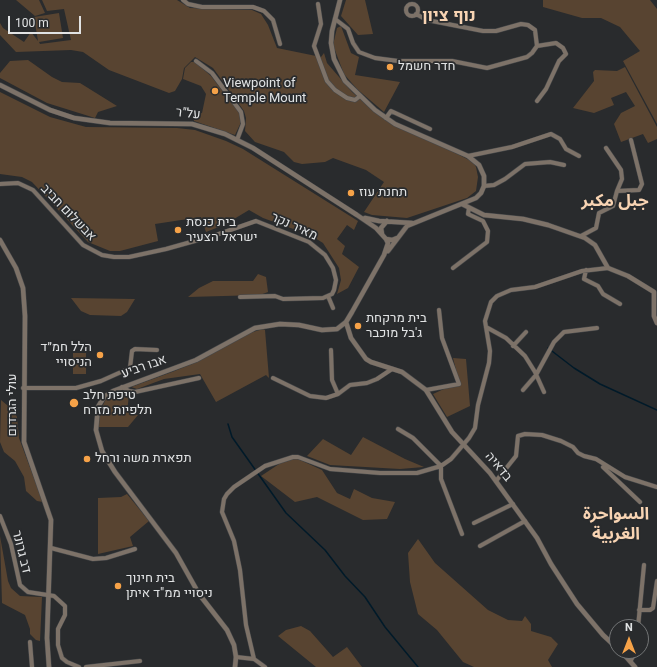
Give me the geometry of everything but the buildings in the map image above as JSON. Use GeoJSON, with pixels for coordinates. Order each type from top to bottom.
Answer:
{"type":"FeatureCollection","features":[{"type":"Feature","properties":{"kind":"street"},"geometry":{"type":"LineString","coordinates":[[183,0],[188,4],[202,7],[253,7],[264,11],[273,20],[280,44]]}},
{"type":"Feature","properties":{"kind":"street"},"geometry":{"type":"LineString","coordinates":[[340,0],[331,43],[334,59],[345,80],[360,96],[386,118],[406,130],[468,156],[482,171],[484,186],[481,193],[476,198],[415,222],[400,233],[384,255],[346,322]]}},
{"type":"Feature","properties":{"kind":"street"},"geometry":{"type":"LineString","coordinates":[[335,19],[348,29],[353,43],[361,53],[382,59],[452,61],[487,68],[527,57],[532,53],[536,46],[535,30],[528,25],[521,24],[496,31],[482,31],[427,20],[416,14],[413,16],[409,15],[406,11],[407,7],[403,3]]}},
{"type":"Feature","properties":{"kind":"street"},"geometry":{"type":"LineString","coordinates":[[318,4],[321,24],[314,46],[327,80],[335,90],[347,98],[355,100],[360,96]]}},
{"type":"Feature","properties":{"kind":"street"},"geometry":{"type":"LineString","coordinates":[[407,7],[414,5],[418,9],[416,14]]}},
{"type":"Feature","properties":{"kind":"street"},"geometry":{"type":"LineString","coordinates":[[536,46],[556,43],[563,48],[566,54],[559,61],[546,89],[537,101]]}},
{"type":"Feature","properties":{"kind":"street"},"geometry":{"type":"LineString","coordinates":[[196,61],[212,73],[241,112],[243,124],[237,140]]}},
{"type":"Feature","properties":{"kind":"street","name":"על\"ר"},"geometry":{"type":"LineString","coordinates":[[0,85],[50,110],[74,118],[110,123],[192,124],[214,130],[237,140],[357,215],[382,234]]}},
{"type":"Feature","properties":{"kind":"street"},"geometry":{"type":"LineString","coordinates":[[386,118],[391,110],[430,129]]}},
{"type":"Feature","properties":{"kind":"street"},"geometry":{"type":"LineString","coordinates":[[468,156],[512,147],[551,134],[560,139],[566,149],[579,156]]}},
{"type":"Feature","properties":{"kind":"street"},"geometry":{"type":"LineString","coordinates":[[617,191],[639,190],[642,184],[630,140]]}},
{"type":"Feature","properties":{"kind":"street"},"geometry":{"type":"LineString","coordinates":[[581,236],[596,228],[599,213],[613,206],[622,179],[621,170],[606,148]]}},
{"type":"Feature","properties":{"kind":"street"},"geometry":{"type":"LineString","coordinates":[[484,186],[494,185],[505,180],[525,164],[550,162],[564,165]]}},
{"type":"Feature","properties":{"kind":"street","name":"אבשלום חביב"},"geometry":{"type":"LineString","coordinates":[[0,184],[18,183],[33,190],[83,245],[102,255],[114,257],[129,256],[216,235]]}},
{"type":"Feature","properties":{"kind":"street"},"geometry":{"type":"LineString","coordinates":[[462,204],[484,215],[523,219],[548,225],[581,236],[595,245],[608,268]]}},
{"type":"Feature","properties":{"kind":"street"},"geometry":{"type":"LineString","coordinates":[[453,268],[487,242],[488,231],[482,221],[468,214],[469,208]]}},
{"type":"Feature","properties":{"kind":"street","name":"על\"ר"},"geometry":{"type":"LineString","coordinates":[[357,215],[370,220],[387,221]]}},
{"type":"Feature","properties":{"kind":"street","name":"מאיר נקר"},"geometry":{"type":"LineString","coordinates":[[216,235],[256,221],[310,242],[325,255],[333,268],[336,280],[334,290],[328,296]]}},
{"type":"Feature","properties":{"kind":"street"},"geometry":{"type":"LineString","coordinates":[[384,255],[388,243],[382,234],[381,228],[387,221],[415,222]]}},
{"type":"Feature","properties":{"kind":"street"},"geometry":{"type":"LineString","coordinates":[[396,222],[400,226],[400,233]]}},
{"type":"Feature","properties":{"kind":"street"},"geometry":{"type":"LineString","coordinates":[[386,239],[392,240],[397,238]]}},
{"type":"Feature","properties":{"kind":"street","name":"עולי הגרדום"},"geometry":{"type":"LineString","coordinates":[[0,240],[16,268],[23,288],[25,316],[24,442],[49,512],[52,526],[47,638],[49,667]]}},
{"type":"Feature","properties":{"kind":"street"},"geometry":{"type":"LineString","coordinates":[[254,659],[246,625],[240,570],[234,541],[222,512],[226,494],[234,487],[265,466],[293,457],[298,457],[330,469],[380,473],[417,473],[440,466],[451,459],[470,438],[475,428],[478,405],[489,363],[490,352],[486,327],[486,314],[491,302],[503,293],[535,287],[586,270],[608,268],[648,287],[654,292],[656,299],[654,316],[657,323]]}},
{"type":"Feature","properties":{"kind":"street"},"geometry":{"type":"LineString","coordinates":[[586,270],[584,279],[598,286],[603,294],[620,304]]}},
{"type":"Feature","properties":{"kind":"street"},"geometry":{"type":"LineString","coordinates":[[240,296],[275,296],[283,299],[318,299],[328,296],[333,308]]}},
{"type":"Feature","properties":{"kind":"street"},"geometry":{"type":"LineString","coordinates":[[426,390],[458,384],[444,348],[440,310]]}},
{"type":"Feature","properties":{"kind":"street","name":"בדאיה"},"geometry":{"type":"LineString","coordinates":[[346,322],[351,338],[366,359],[412,379],[426,390],[452,432],[496,481],[525,521],[577,604],[609,641]]}},
{"type":"Feature","properties":{"kind":"street","name":"אבו רביע"},"geometry":{"type":"LineString","coordinates":[[236,667],[234,645],[227,630],[199,594],[176,553],[115,472],[99,445],[96,430],[98,407],[107,394],[188,363],[255,328],[280,324],[299,325],[329,331],[337,329],[346,322]]}},
{"type":"Feature","properties":{"kind":"street"},"geometry":{"type":"LineString","coordinates":[[486,327],[506,338],[525,356],[544,392]]}},
{"type":"Feature","properties":{"kind":"street"},"geometry":{"type":"LineString","coordinates":[[523,390],[536,375],[554,342],[564,332],[597,328]]}},
{"type":"Feature","properties":{"kind":"street"},"geometry":{"type":"LineString","coordinates":[[513,346],[526,332]]}},
{"type":"Feature","properties":{"kind":"street"},"geometry":{"type":"LineString","coordinates":[[24,388],[76,388],[101,381],[130,368],[132,352],[135,348],[157,350]]}},
{"type":"Feature","properties":{"kind":"street"},"geometry":{"type":"LineString","coordinates":[[331,350],[332,380],[338,394]]}},
{"type":"Feature","properties":{"kind":"street"},"geometry":{"type":"LineString","coordinates":[[273,378],[310,396],[326,398],[338,394],[350,385],[367,383],[378,379],[392,369]]}},
{"type":"Feature","properties":{"kind":"street"},"geometry":{"type":"LineString","coordinates":[[122,387],[129,391],[135,392],[199,378]]}},
{"type":"Feature","properties":{"kind":"street"},"geometry":{"type":"LineString","coordinates":[[398,428],[413,438],[440,466],[441,479],[462,534]]}},
{"type":"Feature","properties":{"kind":"street"},"geometry":{"type":"LineString","coordinates":[[496,481],[516,456],[519,434],[549,437],[573,447],[584,456],[596,459],[625,478],[657,487]]}},
{"type":"Feature","properties":{"kind":"street"},"geometry":{"type":"LineString","coordinates":[[596,459],[610,475],[640,502]]}},
{"type":"Feature","properties":{"kind":"street"},"geometry":{"type":"LineString","coordinates":[[474,523],[513,504]]}},
{"type":"Feature","properties":{"kind":"street","name":"דב גרונר"},"geometry":{"type":"LineString","coordinates":[[0,516],[11,544],[20,585],[28,592],[49,595]]}},
{"type":"Feature","properties":{"kind":"street"},"geometry":{"type":"LineString","coordinates":[[480,546],[525,521]]}},
{"type":"Feature","properties":{"kind":"street"},"geometry":{"type":"LineString","coordinates":[[51,548],[93,559],[106,558],[135,549]]}},
{"type":"Feature","properties":{"kind":"street"},"geometry":{"type":"LineString","coordinates":[[638,619],[644,565]]}},
{"type":"Feature","properties":{"kind":"street"},"geometry":{"type":"LineString","coordinates":[[639,610],[650,610],[653,608],[657,581]]}},
{"type":"Feature","properties":{"kind":"street"},"geometry":{"type":"LineString","coordinates":[[49,595],[63,602],[67,612],[58,629],[59,651],[67,662],[79,667]]}},
{"type":"Feature","properties":{"kind":"street"},"geometry":{"type":"LineString","coordinates":[[30,642],[32,667]]}},
{"type":"Feature","properties":{"kind":"street"},"geometry":{"type":"LineString","coordinates":[[236,657],[254,659],[265,667]]}},
{"type":"Feature","properties":{"kind":"street"},"geometry":{"type":"LineString","coordinates":[[86,667],[140,660]]}},
{"type":"Feature","properties":{"kind":"street"},"geometry":{"type":"LineString","coordinates":[[631,660],[635,667]]}},
{"type":"Feature","properties":{"kind":"shaded area"},"geometry":{"type":"Polygon","coordinates":[[[16,0],[39,0],[45,13],[35,16],[16,0]]]}},
{"type":"Feature","properties":{"kind":"shaded area"},"geometry":{"type":"Polygon","coordinates":[[[42,0],[177,0],[190,8],[252,10],[261,14],[268,25],[277,48],[321,57],[324,53],[327,63],[352,92],[376,112],[473,162],[476,167],[478,177],[476,191],[467,198],[407,218],[372,215],[364,212],[384,182],[366,170],[333,158],[325,162],[302,164],[294,162],[284,152],[255,142],[245,131],[246,118],[244,111],[213,68],[195,57],[184,68],[182,79],[175,91],[169,93],[109,70],[83,52],[71,50],[16,52],[0,35],[0,23],[3,28],[24,42],[31,32],[38,41],[34,17],[59,13],[63,38],[39,42],[40,44],[71,40],[64,9],[47,11],[42,0]]]}},
{"type":"Feature","properties":{"kind":"shaded area"},"geometry":{"type":"Polygon","coordinates":[[[346,0],[365,0],[373,34],[358,35],[341,16],[346,0]]]}},
{"type":"Feature","properties":{"kind":"shaded area"},"geometry":{"type":"Polygon","coordinates":[[[543,0],[650,0],[657,9],[657,124],[623,61],[640,51],[620,27],[601,18],[582,18],[543,7],[543,0]]]}},
{"type":"Feature","properties":{"kind":"shaded area"},"geometry":{"type":"Polygon","coordinates":[[[341,26],[351,53],[359,57],[355,75],[400,82],[384,112],[357,89],[344,74],[333,45],[337,28],[341,26]]]}},
{"type":"Feature","properties":{"kind":"shaded area"},"geometry":{"type":"Polygon","coordinates":[[[28,60],[52,77],[62,82],[80,83],[117,106],[98,112],[95,118],[47,103],[0,78],[0,73],[10,61],[28,60]]]}},
{"type":"Feature","properties":{"kind":"shaded area"},"geometry":{"type":"Polygon","coordinates":[[[191,62],[195,62],[211,76],[239,112],[242,120],[235,135],[194,121],[193,115],[188,111],[202,113],[206,94],[201,86],[183,79],[185,68],[191,62]]]}},
{"type":"Feature","properties":{"kind":"shaded area"},"geometry":{"type":"Polygon","coordinates":[[[625,67],[657,127],[657,139],[648,143],[643,134],[621,142],[614,124],[621,113],[635,106],[626,92],[611,98],[614,105],[594,113],[573,108],[594,81],[593,72],[595,70],[617,71],[625,67]]]}},
{"type":"Feature","properties":{"kind":"shaded area"},"geometry":{"type":"Polygon","coordinates":[[[0,92],[50,117],[86,127],[177,128],[195,130],[243,149],[358,221],[354,230],[347,225],[337,239],[345,246],[342,254],[359,267],[348,288],[337,294],[341,280],[339,268],[323,243],[310,235],[263,218],[249,210],[224,225],[206,232],[201,217],[155,224],[158,241],[120,251],[110,251],[88,242],[32,182],[22,177],[0,174],[0,92]]]}},
{"type":"Feature","properties":{"kind":"shaded area"},"geometry":{"type":"Polygon","coordinates":[[[258,274],[266,277],[268,292],[260,295],[188,297],[199,288],[213,281],[253,281],[258,274]]]}},
{"type":"Feature","properties":{"kind":"shaded area"},"geometry":{"type":"Polygon","coordinates":[[[71,298],[135,299],[127,312],[121,316],[90,315],[81,311],[71,298]]]}},
{"type":"Feature","properties":{"kind":"shaded area"},"geometry":{"type":"Polygon","coordinates":[[[263,329],[265,330],[269,378],[266,375],[216,402],[200,374],[164,379],[137,389],[131,387],[199,361],[246,334],[263,329]]]}},
{"type":"Feature","properties":{"kind":"shaded area"},"geometry":{"type":"Polygon","coordinates":[[[73,353],[86,353],[86,374],[73,374],[73,353]]]}},
{"type":"Feature","properties":{"kind":"shaded area"},"geometry":{"type":"Polygon","coordinates":[[[453,358],[466,359],[470,406],[447,417],[433,394],[459,382],[453,358]]]}},
{"type":"Feature","properties":{"kind":"shaded area"},"geometry":{"type":"Polygon","coordinates":[[[120,390],[129,395],[127,412],[138,415],[128,427],[98,427],[98,415],[107,397],[120,390]]]}},
{"type":"Feature","properties":{"kind":"shaded area"},"geometry":{"type":"Polygon","coordinates":[[[1,400],[14,411],[17,417],[19,438],[43,502],[37,501],[26,491],[24,477],[15,461],[4,452],[0,442],[1,400]]]}},
{"type":"Feature","properties":{"kind":"shaded area"},"geometry":{"type":"Polygon","coordinates":[[[363,437],[405,459],[424,467],[400,469],[330,465],[307,456],[323,439],[351,455],[363,437]]]}},
{"type":"Feature","properties":{"kind":"shaded area"},"geometry":{"type":"Polygon","coordinates":[[[291,459],[298,459],[322,470],[337,493],[350,499],[354,489],[372,498],[395,502],[387,519],[363,520],[317,497],[295,502],[261,476],[282,462],[291,459]]]}},
{"type":"Feature","properties":{"kind":"shaded area"},"geometry":{"type":"Polygon","coordinates":[[[127,494],[149,521],[130,537],[133,546],[98,554],[98,498],[121,497],[127,494]]]}},
{"type":"Feature","properties":{"kind":"shaded area"},"geometry":{"type":"Polygon","coordinates":[[[0,536],[8,581],[11,588],[20,596],[42,597],[40,641],[36,640],[30,634],[30,629],[25,615],[2,603],[0,536]]]}},
{"type":"Feature","properties":{"kind":"shaded area"},"geometry":{"type":"Polygon","coordinates":[[[418,539],[435,563],[488,610],[508,620],[522,621],[525,616],[531,624],[531,631],[551,637],[558,644],[548,660],[552,667],[474,667],[463,662],[437,630],[418,614],[410,582],[408,553],[418,539]]]}},
{"type":"Feature","properties":{"kind":"shaded area"},"geometry":{"type":"Polygon","coordinates":[[[301,626],[310,631],[333,657],[347,647],[362,667],[316,667],[278,636],[286,630],[301,626]]]}},
{"type":"Feature","properties":{"kind":"waterway"},"geometry":{"type":"LineString","coordinates":[[548,348],[574,368],[600,384],[657,410]]}},
{"type":"Feature","properties":{"kind":"waterway"},"geometry":{"type":"LineString","coordinates":[[228,424],[232,437],[286,513],[325,550],[345,576],[365,597],[385,627],[418,667]]}},
{"type":"Feature","properties":{"kind":"place","name":"חדר חשמל"},"geometry":{"type":"Point","coordinates":[390,67]}},
{"type":"Feature","properties":{"kind":"place","name":"Viewpoint of Temple Mount"},"geometry":{"type":"Point","coordinates":[215,91]}},
{"type":"Feature","properties":{"kind":"place","name":"תחנת עוז"},"geometry":{"type":"Point","coordinates":[351,193]}},
{"type":"Feature","properties":{"kind":"place","name":"בית כנסת ישראל הצעיר"},"geometry":{"type":"Point","coordinates":[178,230]}},
{"type":"Feature","properties":{"kind":"place","name":"בית מרקחת ג'בל מוכבר"},"geometry":{"type":"Point","coordinates":[358,326]}},
{"type":"Feature","properties":{"kind":"place","name":"הלל חמ״ד הניסויי"},"geometry":{"type":"Point","coordinates":[100,355]}},
{"type":"Feature","properties":{"kind":"place","name":"טיפת חלב תלפיות מזרח"},"geometry":{"type":"Point","coordinates":[74,403]}},
{"type":"Feature","properties":{"kind":"place","name":"תפארת משה ורחל"},"geometry":{"type":"Point","coordinates":[87,459]}},
{"type":"Feature","properties":{"kind":"place","name":"בית חינוך ניסויי ממ\"ד איתן"},"geometry":{"type":"Point","coordinates":[118,586]}},
{"type":"Feature","properties":{"kind":"district","name":"נוף ציון"},"geometry":{"type":"Point","coordinates":[449,17]}},
{"type":"Feature","properties":{"kind":"district","name":"جبل مكبر"},"geometry":{"type":"Point","coordinates":[615,202]}},
{"type":"Feature","properties":{"kind":"district","name":"السواحرة الغربية"},"geometry":{"type":"Point","coordinates":[616,525]}}]}
